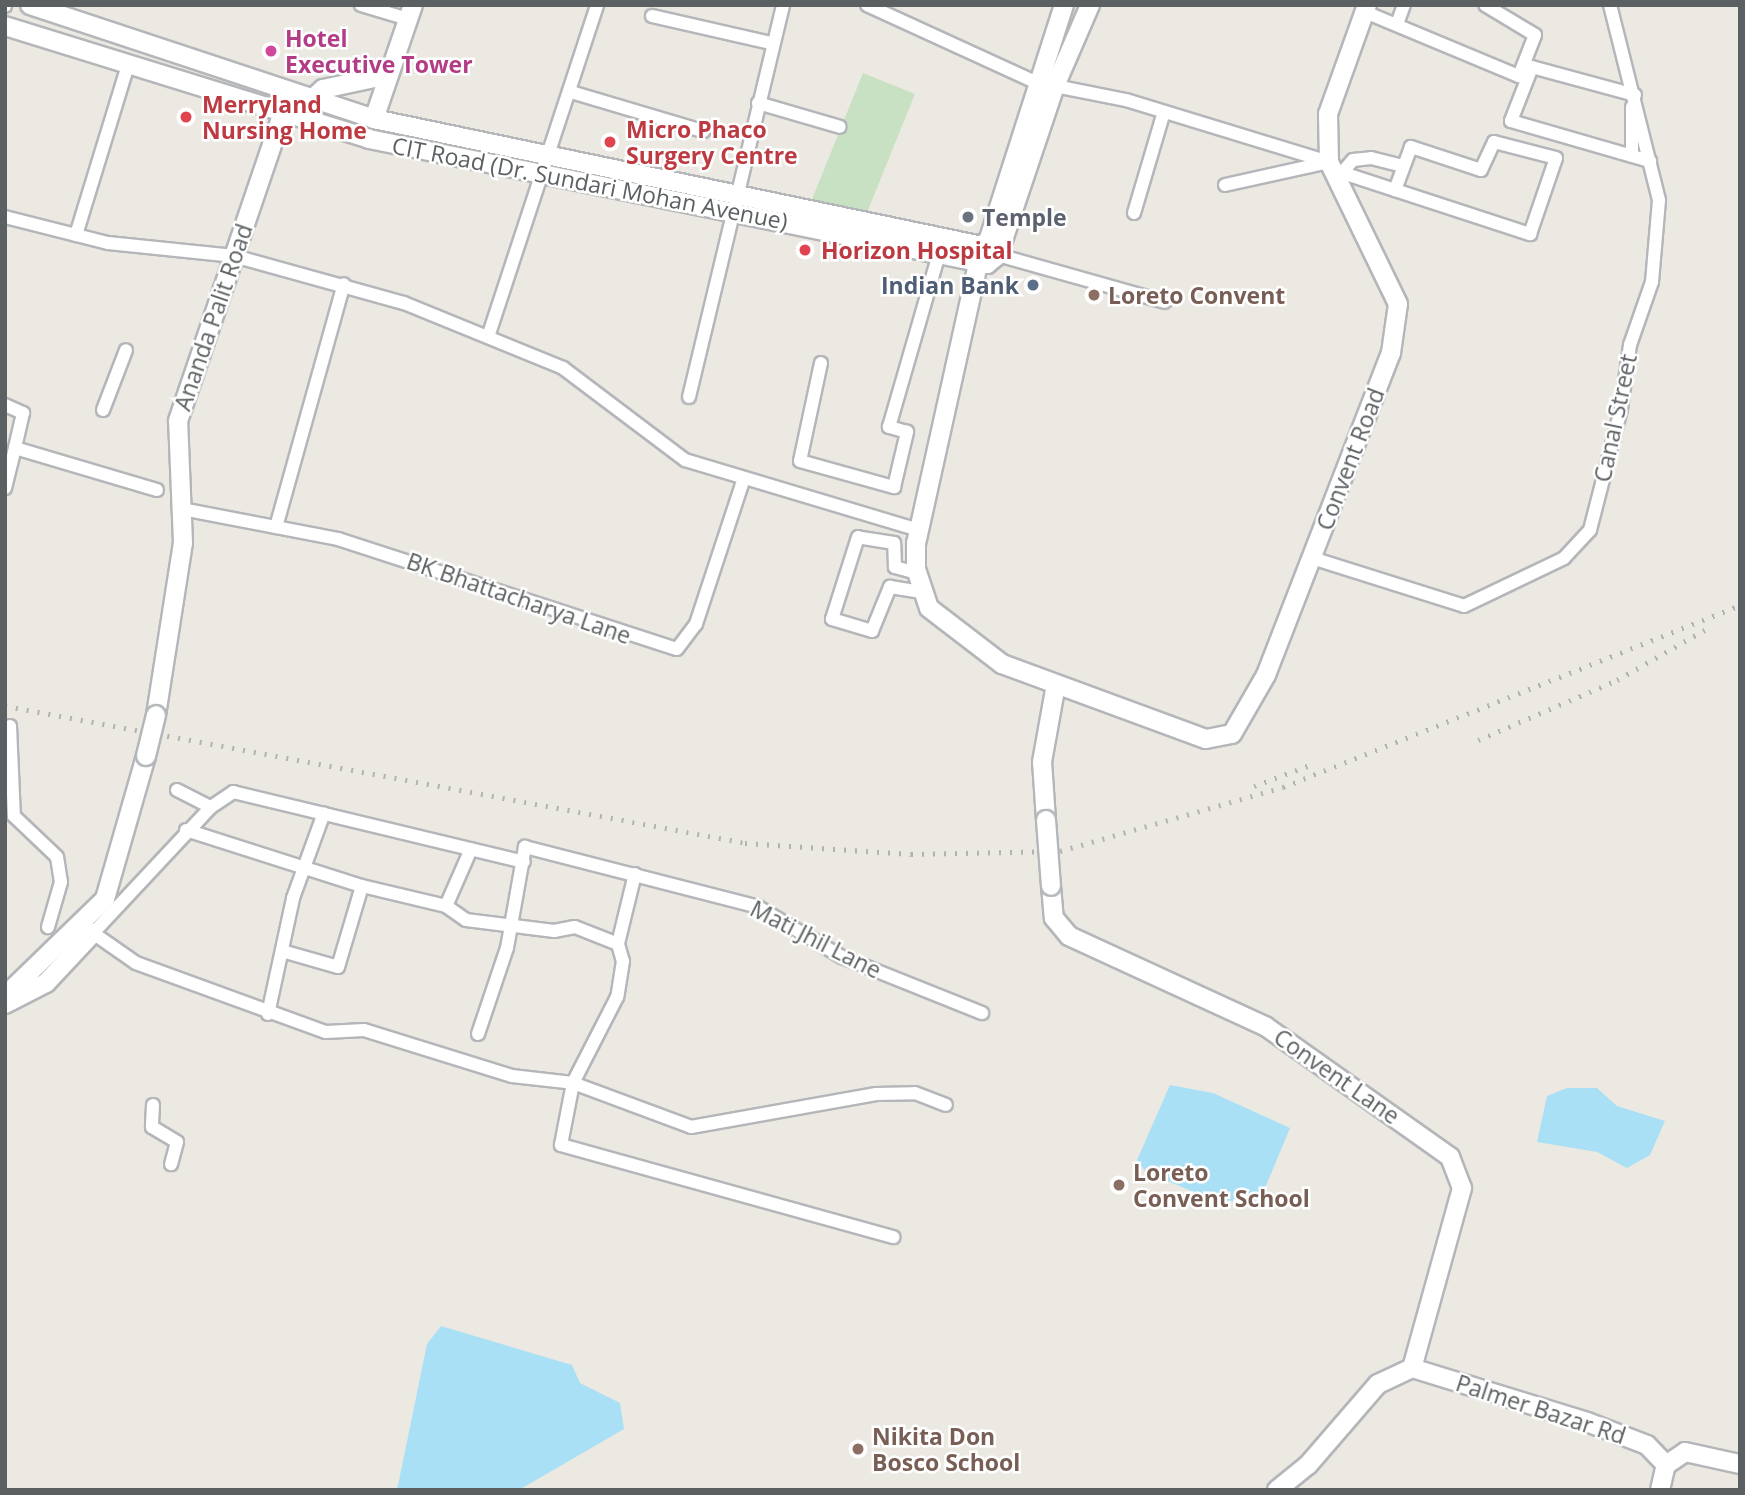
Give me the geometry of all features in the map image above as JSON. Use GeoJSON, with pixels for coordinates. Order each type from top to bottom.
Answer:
{"type":"FeatureCollection","features":[{"type":"Feature","properties":{"kind":"street","name":"CIT Road (Dr. Sundari Mohan Avenue)"},"geometry":{"type":"LineString","coordinates":[[30,5],[374,119],[545,155],[939,254],[980,254]]}},
{"type":"Feature","properties":{"kind":"street"},"geometry":{"type":"LineString","coordinates":[[361,5],[411,12],[374,119]]}},
{"type":"Feature","properties":{"kind":"street"},"geometry":{"type":"LineString","coordinates":[[489,334],[538,173],[571,92],[597,5]]}},
{"type":"Feature","properties":{"kind":"street"},"geometry":{"type":"LineString","coordinates":[[689,397],[737,204],[771,43],[783,5]]}},
{"type":"Feature","properties":{"kind":"street"},"geometry":{"type":"LineString","coordinates":[[867,5],[1035,82],[1164,112],[1337,171],[1395,190],[1530,234],[1556,158],[1494,142],[1481,170],[1411,147],[1395,190]]}},
{"type":"Feature","properties":{"kind":"street"},"geometry":{"type":"LineString","coordinates":[[890,587],[922,592],[917,573],[919,530],[980,254],[989,239],[1035,82],[1064,5]]}},
{"type":"Feature","properties":{"kind":"street"},"geometry":{"type":"LineString","coordinates":[[980,254],[993,262],[998,255],[1055,86],[1090,5]]}},
{"type":"Feature","properties":{"kind":"street"},"geometry":{"type":"LineString","coordinates":[[1397,24],[1405,5]]}},
{"type":"Feature","properties":{"kind":"street"},"geometry":{"type":"LineString","coordinates":[[1366,9],[1519,76],[1535,35],[1485,5]]}},
{"type":"Feature","properties":{"kind":"street","name":"Canal Street"},"geometry":{"type":"LineString","coordinates":[[1311,558],[1464,606],[1564,558],[1590,530],[1621,409],[1630,345],[1652,282],[1659,200],[1610,5]]}},
{"type":"Feature","properties":{"kind":"street","name":"Convent Road"},"geometry":{"type":"LineString","coordinates":[[922,592],[948,627],[1002,664],[1206,739],[1232,734],[1266,675],[1391,353],[1398,304],[1337,171],[1328,114],[1366,9]]}},
{"type":"Feature","properties":{"kind":"street"},"geometry":{"type":"LineString","coordinates":[[652,16],[771,43]]}},
{"type":"Feature","properties":{"kind":"street","name":"CIT Road (Dr. Sundari Mohan Avenue)"},"geometry":{"type":"LineString","coordinates":[[5,26],[127,68],[369,139],[538,173],[737,204],[980,254]]}},
{"type":"Feature","properties":{"kind":"street"},"geometry":{"type":"LineString","coordinates":[[1632,156],[1633,95],[1532,67],[1511,121],[1632,156],[1650,161]]}},
{"type":"Feature","properties":{"kind":"street"},"geometry":{"type":"LineString","coordinates":[[76,235],[127,68]]}},
{"type":"Feature","properties":{"kind":"street"},"geometry":{"type":"LineString","coordinates":[[312,99],[323,89],[389,75]]}},
{"type":"Feature","properties":{"kind":"street","name":"Ananda Palit Road"},"geometry":{"type":"LineString","coordinates":[[5,996],[105,899],[156,715],[178,594],[182,509],[178,421],[290,92]]}},
{"type":"Feature","properties":{"kind":"street"},"geometry":{"type":"LineString","coordinates":[[571,92],[703,131]]}},
{"type":"Feature","properties":{"kind":"street"},"geometry":{"type":"LineString","coordinates":[[758,103],[840,127]]}},
{"type":"Feature","properties":{"kind":"street"},"geometry":{"type":"LineString","coordinates":[[1134,213],[1164,112]]}},
{"type":"Feature","properties":{"kind":"street"},"geometry":{"type":"LineString","coordinates":[[1226,185],[1337,171],[1353,160],[1371,158],[1403,166]]}},
{"type":"Feature","properties":{"kind":"street"},"geometry":{"type":"LineString","coordinates":[[5,217],[76,235],[234,256],[344,284],[489,334],[563,368],[661,448],[743,481],[919,530]]}},
{"type":"Feature","properties":{"kind":"street"},"geometry":{"type":"LineString","coordinates":[[821,363],[800,461],[894,487],[907,432],[889,427],[939,254]]}},
{"type":"Feature","properties":{"kind":"street"},"geometry":{"type":"LineString","coordinates":[[998,255],[1165,302]]}},
{"type":"Feature","properties":{"kind":"street"},"geometry":{"type":"LineString","coordinates":[[276,527],[344,284]]}},
{"type":"Feature","properties":{"kind":"street"},"geometry":{"type":"LineString","coordinates":[[103,410],[126,350]]}},
{"type":"Feature","properties":{"kind":"street"},"geometry":{"type":"LineString","coordinates":[[5,405],[23,413],[5,488]]}},
{"type":"Feature","properties":{"kind":"street"},"geometry":{"type":"LineString","coordinates":[[15,448],[157,489]]}},
{"type":"Feature","properties":{"kind":"street","name":"BK Bhattacharya Lane"},"geometry":{"type":"LineString","coordinates":[[182,509],[276,527],[447,570],[677,649],[696,624],[743,481]]}},
{"type":"Feature","properties":{"kind":"street"},"geometry":{"type":"LineString","coordinates":[[858,537],[894,543],[895,567],[890,587],[877,628],[866,631],[832,619],[858,537]]}},
{"type":"Feature","properties":{"kind":"street"},"geometry":{"type":"LineString","coordinates":[[895,567],[917,573]]}},
{"type":"Feature","properties":{"kind":"street","name":"Convent Lane"},"geometry":{"type":"LineString","coordinates":[[1056,684],[1042,762],[1054,918],[1069,936],[1265,1026],[1450,1157],[1462,1188],[1412,1368]]}},
{"type":"Feature","properties":{"kind":"street"},"geometry":{"type":"LineString","coordinates":[[10,726],[14,817],[57,856],[61,882],[48,927]]}},
{"type":"Feature","properties":{"kind":"street"},"geometry":{"type":"LineString","coordinates":[[177,790],[211,807]]}},
{"type":"Feature","properties":{"kind":"street"},"geometry":{"type":"LineString","coordinates":[[5,1004],[46,983],[186,830],[211,807],[233,792],[524,862],[511,928],[478,1034]]}},
{"type":"Feature","properties":{"kind":"street"},"geometry":{"type":"LineString","coordinates":[[268,1014],[304,869],[324,813]]}},
{"type":"Feature","properties":{"kind":"street"},"geometry":{"type":"LineString","coordinates":[[186,830],[362,886],[446,906],[466,920],[511,928],[575,927],[618,944]]}},
{"type":"Feature","properties":{"kind":"street","name":"Mati Jhil Lane"},"geometry":{"type":"LineString","coordinates":[[524,862],[525,847],[758,907],[842,957],[982,1013]]}},
{"type":"Feature","properties":{"kind":"street"},"geometry":{"type":"LineString","coordinates":[[446,906],[471,849]]}},
{"type":"Feature","properties":{"kind":"street"},"geometry":{"type":"LineString","coordinates":[[635,874],[618,944],[623,961],[617,997],[573,1083],[561,1145],[893,1237]]}},
{"type":"Feature","properties":{"kind":"street"},"geometry":{"type":"LineString","coordinates":[[282,951],[338,967],[362,886]]}},
{"type":"Feature","properties":{"kind":"street"},"geometry":{"type":"LineString","coordinates":[[93,933],[136,963],[268,1014],[326,1032],[364,1030],[512,1076],[573,1083],[691,1127],[876,1094],[915,1093],[946,1105]]}},
{"type":"Feature","properties":{"kind":"street"},"geometry":{"type":"LineString","coordinates":[[153,1105],[152,1127],[177,1142],[171,1164]]}},
{"type":"Feature","properties":{"kind":"street"},"geometry":{"type":"LineString","coordinates":[[1278,1490],[1308,1465],[1378,1384],[1412,1368]]}},
{"type":"Feature","properties":{"kind":"street","name":"Palmer Bazar Rd"},"geometry":{"type":"LineString","coordinates":[[1412,1368],[1587,1422],[1647,1445],[1666,1465]]}},
{"type":"Feature","properties":{"kind":"street"},"geometry":{"type":"LineString","coordinates":[[1660,1490],[1666,1465],[1685,1452],[1740,1464]]}},
{"type":"Feature","properties":{"kind":"green space"},"geometry":{"type":"Polygon","coordinates":[[[863,73],[915,94],[862,225],[810,204],[863,73]]]}},
{"type":"Feature","properties":{"kind":"water"},"geometry":{"type":"Polygon","coordinates":[[[1170,1085],[1213,1093],[1290,1128],[1263,1193],[1250,1205],[1201,1195],[1146,1172],[1137,1160],[1170,1085]]]}},
{"type":"Feature","properties":{"kind":"water"},"geometry":{"type":"Polygon","coordinates":[[[1567,1088],[1597,1088],[1617,1106],[1665,1121],[1650,1155],[1627,1168],[1597,1152],[1537,1142],[1547,1096],[1567,1088]]]}},
{"type":"Feature","properties":{"kind":"water"},"geometry":{"type":"Polygon","coordinates":[[[441,1326],[572,1365],[580,1383],[620,1403],[624,1429],[519,1490],[397,1490],[427,1344],[441,1326]]]}},
{"type":"Feature","properties":{"kind":"railway"},"geometry":{"type":"LineString","coordinates":[[5,706],[745,843],[911,854],[1060,851],[1283,787],[1740,605]]}},
{"type":"Feature","properties":{"kind":"railway"},"geometry":{"type":"LineString","coordinates":[[1478,740],[1617,680],[1710,627]]}},
{"type":"Feature","properties":{"kind":"railway"},"geometry":{"type":"LineString","coordinates":[[1254,786],[1310,765]]}},
{"type":"Feature","properties":{"kind":"place","name":"Hotel Executive Tower"},"geometry":{"type":"Point","coordinates":[271,51]}},
{"type":"Feature","properties":{"kind":"place","name":"Merryland Nursing Home"},"geometry":{"type":"Point","coordinates":[186,117]}},
{"type":"Feature","properties":{"kind":"place","name":"Micro Phaco Surgery Centre"},"geometry":{"type":"Point","coordinates":[610,142]}},
{"type":"Feature","properties":{"kind":"place","name":"Temple"},"geometry":{"type":"Point","coordinates":[968,217]}},
{"type":"Feature","properties":{"kind":"place","name":"Horizon Hospital"},"geometry":{"type":"Point","coordinates":[805,250]}},
{"type":"Feature","properties":{"kind":"place","name":"Indian Bank"},"geometry":{"type":"Point","coordinates":[1033,285]}},
{"type":"Feature","properties":{"kind":"place","name":"Loreto Convent"},"geometry":{"type":"Point","coordinates":[1094,295]}},
{"type":"Feature","properties":{"kind":"place","name":"Loreto Convent School"},"geometry":{"type":"Point","coordinates":[1119,1185]}},
{"type":"Feature","properties":{"kind":"place","name":"Nikita Don Bosco School"},"geometry":{"type":"Point","coordinates":[858,1449]}}]}
